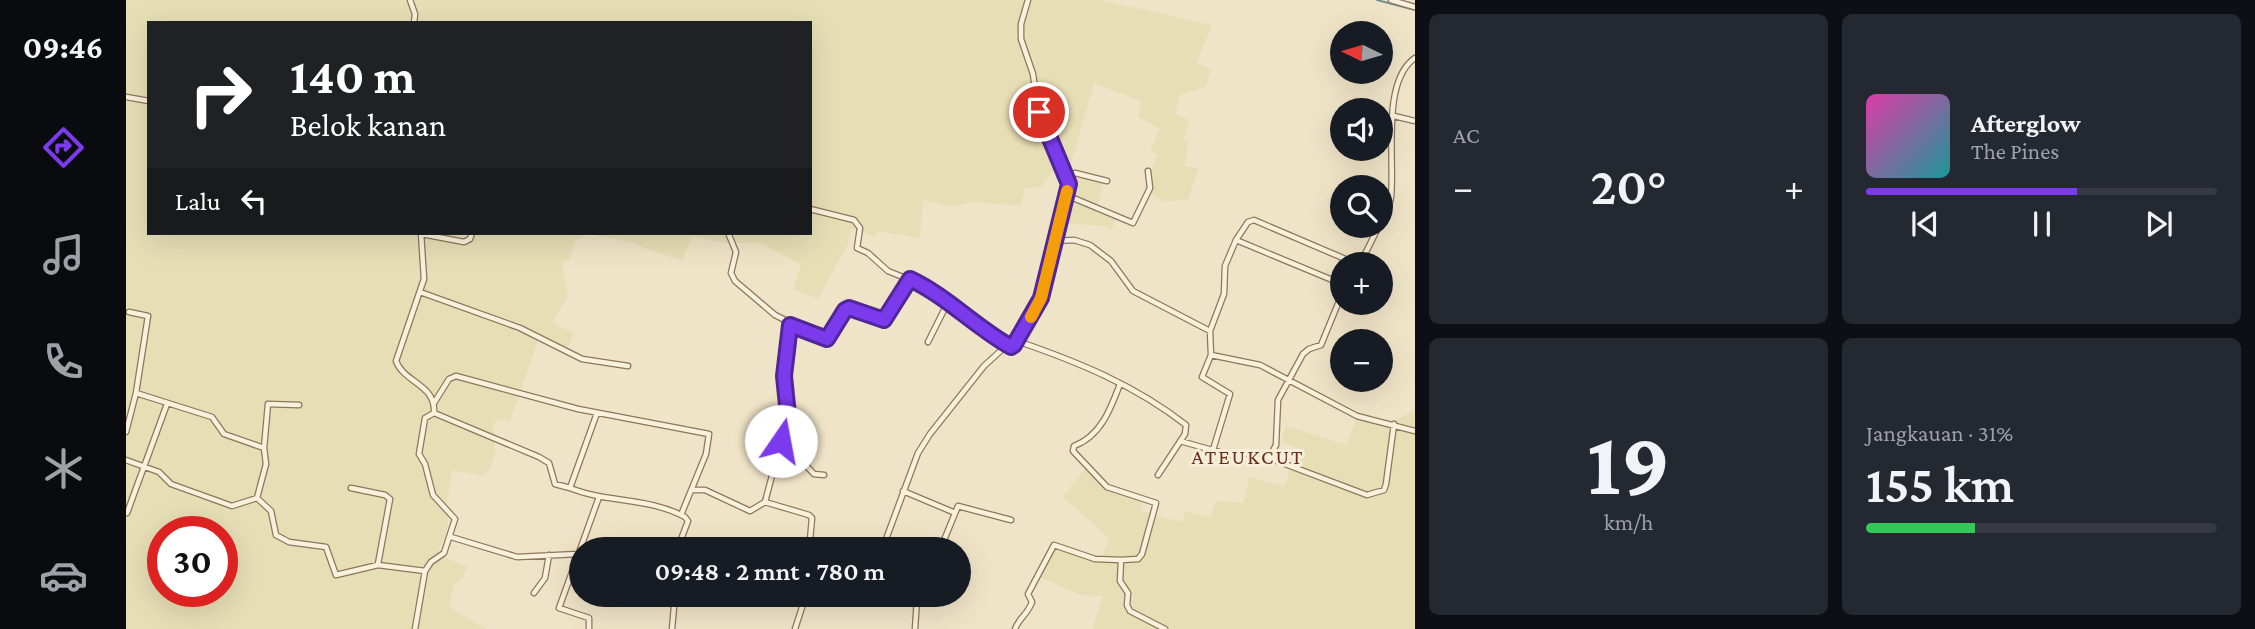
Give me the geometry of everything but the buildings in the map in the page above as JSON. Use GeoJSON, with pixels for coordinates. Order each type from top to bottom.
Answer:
{"type":"FeatureCollection","features":[{"type":"Feature","properties":{"kind":"street"},"geometry":{"type":"LineString","coordinates":[[410,0],[415,13],[414,21]]}},
{"type":"Feature","properties":{"kind":"street"},"geometry":{"type":"LineString","coordinates":[[812,210],[854,220],[860,228],[855,246],[868,253],[888,271],[910,279],[973,319],[983,331],[1011,347],[1041,298],[1068,178],[1040,116],[1033,74],[1021,39],[1021,24],[1028,0]]}},
{"type":"Feature","properties":{"kind":"street"},"geometry":{"type":"LineString","coordinates":[[1391,0],[1415,7]]}},
{"type":"Feature","properties":{"kind":"street"},"geometry":{"type":"LineString","coordinates":[[1392,175],[1394,92],[1403,68],[1415,58]]}},
{"type":"Feature","properties":{"kind":"street"},"geometry":{"type":"LineString","coordinates":[[126,97],[147,101]]}},
{"type":"Feature","properties":{"kind":"street"},"geometry":{"type":"LineString","coordinates":[[1394,116],[1415,121]]}},
{"type":"Feature","properties":{"kind":"street"},"geometry":{"type":"LineString","coordinates":[[1066,195],[1135,223],[1150,185],[1148,171]]}},
{"type":"Feature","properties":{"kind":"street"},"geometry":{"type":"LineString","coordinates":[[1068,178],[1075,173],[1107,181]]}},
{"type":"Feature","properties":{"kind":"street"},"geometry":{"type":"LineString","coordinates":[[1213,450],[1230,394],[1203,380],[1211,355],[1210,331],[1224,294],[1225,267],[1236,240],[1248,222],[1254,220],[1333,252]]}},
{"type":"Feature","properties":{"kind":"street"},"geometry":{"type":"LineString","coordinates":[[422,235],[424,271],[420,292],[396,361],[400,369],[424,387],[434,403],[434,413]]}},
{"type":"Feature","properties":{"kind":"street"},"geometry":{"type":"LineString","coordinates":[[427,235],[464,242],[471,235]]}},
{"type":"Feature","properties":{"kind":"street"},"geometry":{"type":"LineString","coordinates":[[728,235],[736,252],[733,277],[790,325],[827,339],[845,310],[849,308],[884,320],[910,279]]}},
{"type":"Feature","properties":{"kind":"street"},"geometry":{"type":"LineString","coordinates":[[1053,241],[1074,240],[1090,245],[1111,261],[1133,291],[1210,331]]}},
{"type":"Feature","properties":{"kind":"street"},"geometry":{"type":"LineString","coordinates":[[1236,240],[1330,279]]}},
{"type":"Feature","properties":{"kind":"street"},"geometry":{"type":"LineString","coordinates":[[420,292],[520,328],[582,359],[628,366]]}},
{"type":"Feature","properties":{"kind":"street"},"geometry":{"type":"LineString","coordinates":[[928,342],[947,304]]}},
{"type":"Feature","properties":{"kind":"street"},"geometry":{"type":"LineString","coordinates":[[126,432],[136,393],[148,316],[129,312]]}},
{"type":"Feature","properties":{"kind":"street"},"geometry":{"type":"LineString","coordinates":[[1269,458],[1276,445],[1276,407],[1288,378],[1309,349],[1321,345],[1333,315]]}},
{"type":"Feature","properties":{"kind":"street"},"geometry":{"type":"LineString","coordinates":[[692,491],[705,491],[750,511],[765,502],[788,415],[784,376],[790,325]]}},
{"type":"Feature","properties":{"kind":"street"},"geometry":{"type":"LineString","coordinates":[[1017,341],[1088,365],[1163,407],[1186,425],[1187,430],[1158,475]]}},
{"type":"Feature","properties":{"kind":"street"},"geometry":{"type":"LineString","coordinates":[[886,537],[902,491],[930,434],[984,366],[1007,345]]}},
{"type":"Feature","properties":{"kind":"street"},"geometry":{"type":"LineString","coordinates":[[1211,355],[1259,365],[1357,416],[1415,431]]}},
{"type":"Feature","properties":{"kind":"street"},"geometry":{"type":"LineString","coordinates":[[434,403],[449,379],[456,376],[597,413],[709,434],[710,440],[681,515]]}},
{"type":"Feature","properties":{"kind":"street"},"geometry":{"type":"LineString","coordinates":[[1015,629],[1018,620],[1026,615],[1032,602],[1028,594],[1054,545],[1095,559],[1121,561],[1138,559],[1142,554],[1156,503],[1107,487],[1073,451],[1074,446],[1088,439],[1109,413],[1120,384]]}},
{"type":"Feature","properties":{"kind":"street"},"geometry":{"type":"LineString","coordinates":[[136,393],[212,417],[224,434],[264,449]]}},
{"type":"Feature","properties":{"kind":"street"},"geometry":{"type":"LineString","coordinates":[[127,513],[147,466],[167,404]]}},
{"type":"Feature","properties":{"kind":"street"},"geometry":{"type":"LineString","coordinates":[[257,498],[266,464],[264,449],[268,404],[299,405]]}},
{"type":"Feature","properties":{"kind":"street"},"geometry":{"type":"LineString","coordinates":[[434,413],[539,457],[549,463],[555,484],[599,497],[656,505],[681,515],[688,521],[682,537]]}},
{"type":"Feature","properties":{"kind":"street"},"geometry":{"type":"LineString","coordinates":[[415,629],[425,571],[431,562],[444,553],[455,517],[433,495],[425,464],[419,454],[425,418],[434,413]]}},
{"type":"Feature","properties":{"kind":"street"},"geometry":{"type":"LineString","coordinates":[[570,488],[597,413]]}},
{"type":"Feature","properties":{"kind":"street"},"geometry":{"type":"LineString","coordinates":[[1180,441],[1248,460],[1269,458],[1356,492],[1374,495],[1384,490],[1387,484],[1394,424]]}},
{"type":"Feature","properties":{"kind":"street"},"geometry":{"type":"LineString","coordinates":[[779,451],[799,458],[814,474],[824,475]]}},
{"type":"Feature","properties":{"kind":"street"},"geometry":{"type":"LineString","coordinates":[[126,460],[159,472],[170,484],[232,506],[257,498]]}},
{"type":"Feature","properties":{"kind":"street"},"geometry":{"type":"LineString","coordinates":[[351,488],[390,499],[378,565]]}},
{"type":"Feature","properties":{"kind":"street"},"geometry":{"type":"LineString","coordinates":[[902,491],[953,512]]}},
{"type":"Feature","properties":{"kind":"street"},"geometry":{"type":"LineString","coordinates":[[584,537],[599,497]]}},
{"type":"Feature","properties":{"kind":"street"},"geometry":{"type":"LineString","coordinates":[[257,498],[271,510],[276,535],[289,542],[326,547],[336,575],[378,565],[425,571]]}},
{"type":"Feature","properties":{"kind":"street"},"geometry":{"type":"LineString","coordinates":[[765,502],[809,515],[812,518],[810,537]]}},
{"type":"Feature","properties":{"kind":"street"},"geometry":{"type":"LineString","coordinates":[[944,537],[955,508],[962,505],[1011,520]]}},
{"type":"Feature","properties":{"kind":"street"},"geometry":{"type":"LineString","coordinates":[[451,537],[508,555],[569,554]]}},
{"type":"Feature","properties":{"kind":"street"},"geometry":{"type":"LineString","coordinates":[[534,593],[545,578],[549,555]]}},
{"type":"Feature","properties":{"kind":"street"},"geometry":{"type":"LineString","coordinates":[[1121,561],[1120,581],[1128,593],[1127,607],[1165,629]]}},
{"type":"Feature","properties":{"kind":"street"},"geometry":{"type":"LineString","coordinates":[[569,579],[559,607],[589,618],[589,629]]}},
{"type":"Feature","properties":{"kind":"street"},"geometry":{"type":"LineString","coordinates":[[672,629],[674,607]]}},
{"type":"Feature","properties":{"kind":"street"},"geometry":{"type":"LineString","coordinates":[[795,629],[802,607]]}},
{"type":"Feature","properties":{"kind":"street"},"geometry":{"type":"LineString","coordinates":[[915,629],[918,607]]}},
{"type":"Feature","properties":{"kind":"shaded area"},"geometry":{"type":"Polygon","coordinates":[[[126,0],[1100,0],[1212,25],[1197,63],[1211,70],[1206,86],[1180,95],[1175,114],[1189,120],[1184,141],[1188,142],[1185,166],[1199,168],[1188,199],[1164,202],[1144,189],[1157,155],[1151,149],[1160,129],[1138,117],[1141,101],[1094,83],[1070,167],[1075,173],[1103,184],[1096,211],[1116,219],[1111,231],[1106,226],[1057,223],[1067,180],[1052,172],[1041,187],[1025,188],[1020,206],[975,202],[950,207],[923,200],[920,238],[877,231],[875,237],[852,228],[848,244],[818,299],[793,289],[801,264],[760,243],[724,243],[692,236],[682,261],[629,242],[595,235],[812,235],[812,21],[147,21],[147,235],[583,235],[580,239],[575,239],[570,260],[561,261],[568,295],[553,323],[574,333],[567,349],[540,335],[510,421],[497,419],[493,427],[495,453],[489,470],[483,476],[452,470],[446,511],[449,514],[446,534],[439,549],[441,556],[468,567],[462,578],[454,584],[449,607],[486,629],[126,629],[126,0]]]}},
{"type":"Feature","properties":{"kind":"shaded area"},"geometry":{"type":"Polygon","coordinates":[[[1415,411],[1415,629],[1092,629],[1103,596],[1081,595],[1037,576],[1053,544],[1101,560],[1109,538],[1063,497],[1088,465],[1106,487],[1143,499],[1141,511],[1182,522],[1186,511],[1210,517],[1216,501],[1243,503],[1250,477],[1284,487],[1297,449],[1281,441],[1286,426],[1346,445],[1358,415],[1394,420],[1415,411]]]}},
{"type":"Feature","properties":{"kind":"waterway"},"geometry":{"type":"LineString","coordinates":[[1377,0],[1415,10]]}},
{"type":"Feature","properties":{"kind":"slow traffic"},"geometry":{"type":"LineString","coordinates":[[1031,317],[1041,298],[1067,191]]}},
{"type":"Feature","properties":{"kind":"district","name":"ATEUKCUT"},"geometry":{"type":"Point","coordinates":[1248,457]}},
{"type":"Feature","properties":{"kind":"route"},"geometry":{"type":"LineString","coordinates":[[781,441],[788,415],[784,376],[790,325],[827,339],[845,310],[849,308],[884,320],[910,279],[975,320],[983,331],[1011,347],[1014,345],[1041,298],[1069,184],[1039,112]]}}]}
